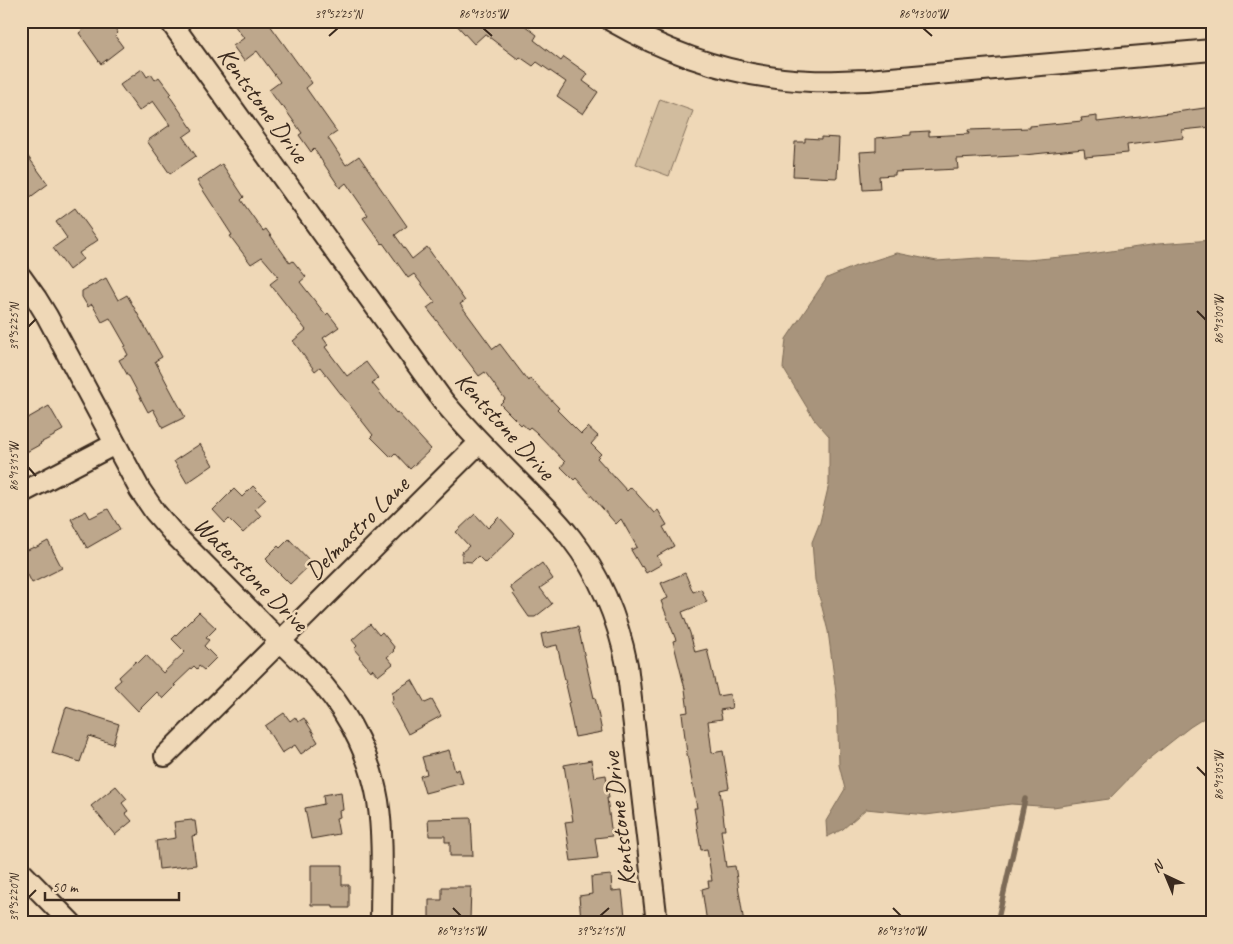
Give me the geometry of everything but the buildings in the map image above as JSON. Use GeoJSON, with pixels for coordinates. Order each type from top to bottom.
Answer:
{"type":"FeatureCollection","features":[{"type":"Feature","properties":{"kind":"street","name":"Kentstone Drive"},"geometry":{"type":"LineString","coordinates":[[170,21],[437,392],[480,442],[557,520],[571,537],[597,576],[613,613],[628,672],[657,923]]}},
{"type":"Feature","properties":{"kind":"street"},"geometry":{"type":"LineString","coordinates":[[612,21],[634,34],[697,60],[730,70],[810,81],[868,80],[1212,50]]}},
{"type":"Feature","properties":{"kind":"street","name":"Waterstone Drive"},"geometry":{"type":"LineString","coordinates":[[21,277],[47,316],[140,490],[161,520],[324,685],[349,721],[371,774],[378,802],[381,824],[381,923]]}},
{"type":"Feature","properties":{"kind":"street","name":"Delmastro Lane"},"geometry":{"type":"LineString","coordinates":[[165,756],[480,442]]}},
{"type":"Feature","properties":{"kind":"street"},"geometry":{"type":"LineString","coordinates":[[21,493],[115,444]]}},
{"type":"Feature","properties":{"kind":"street"},"geometry":{"type":"LineString","coordinates":[[21,872],[70,923]]}},
{"type":"Feature","properties":{"kind":"shaded area"},"geometry":{"type":"Polygon","coordinates":[[[660,99],[693,111],[669,176],[636,164],[660,99]]]}},
{"type":"Feature","properties":{"kind":"shaded area"},"geometry":{"type":"Polygon","coordinates":[[[1212,240],[1212,713],[1190,727],[1143,764],[1109,799],[1053,807],[1011,804],[926,815],[866,809],[843,829],[827,837],[826,821],[845,789],[839,765],[837,700],[828,631],[815,580],[812,542],[820,522],[829,484],[829,436],[814,419],[783,368],[786,339],[827,278],[856,266],[897,253],[937,261],[978,258],[1027,260],[1084,255],[1158,244],[1212,240]]]}},
{"type":"Feature","properties":{"kind":"shaded area"},"geometry":{"type":"Polygon","coordinates":[[[21,906],[38,923],[21,923],[21,906]]]}},
{"type":"Feature","properties":{"kind":"waterway"},"geometry":{"type":"LineString","coordinates":[[997,923],[1025,799]]}}]}
